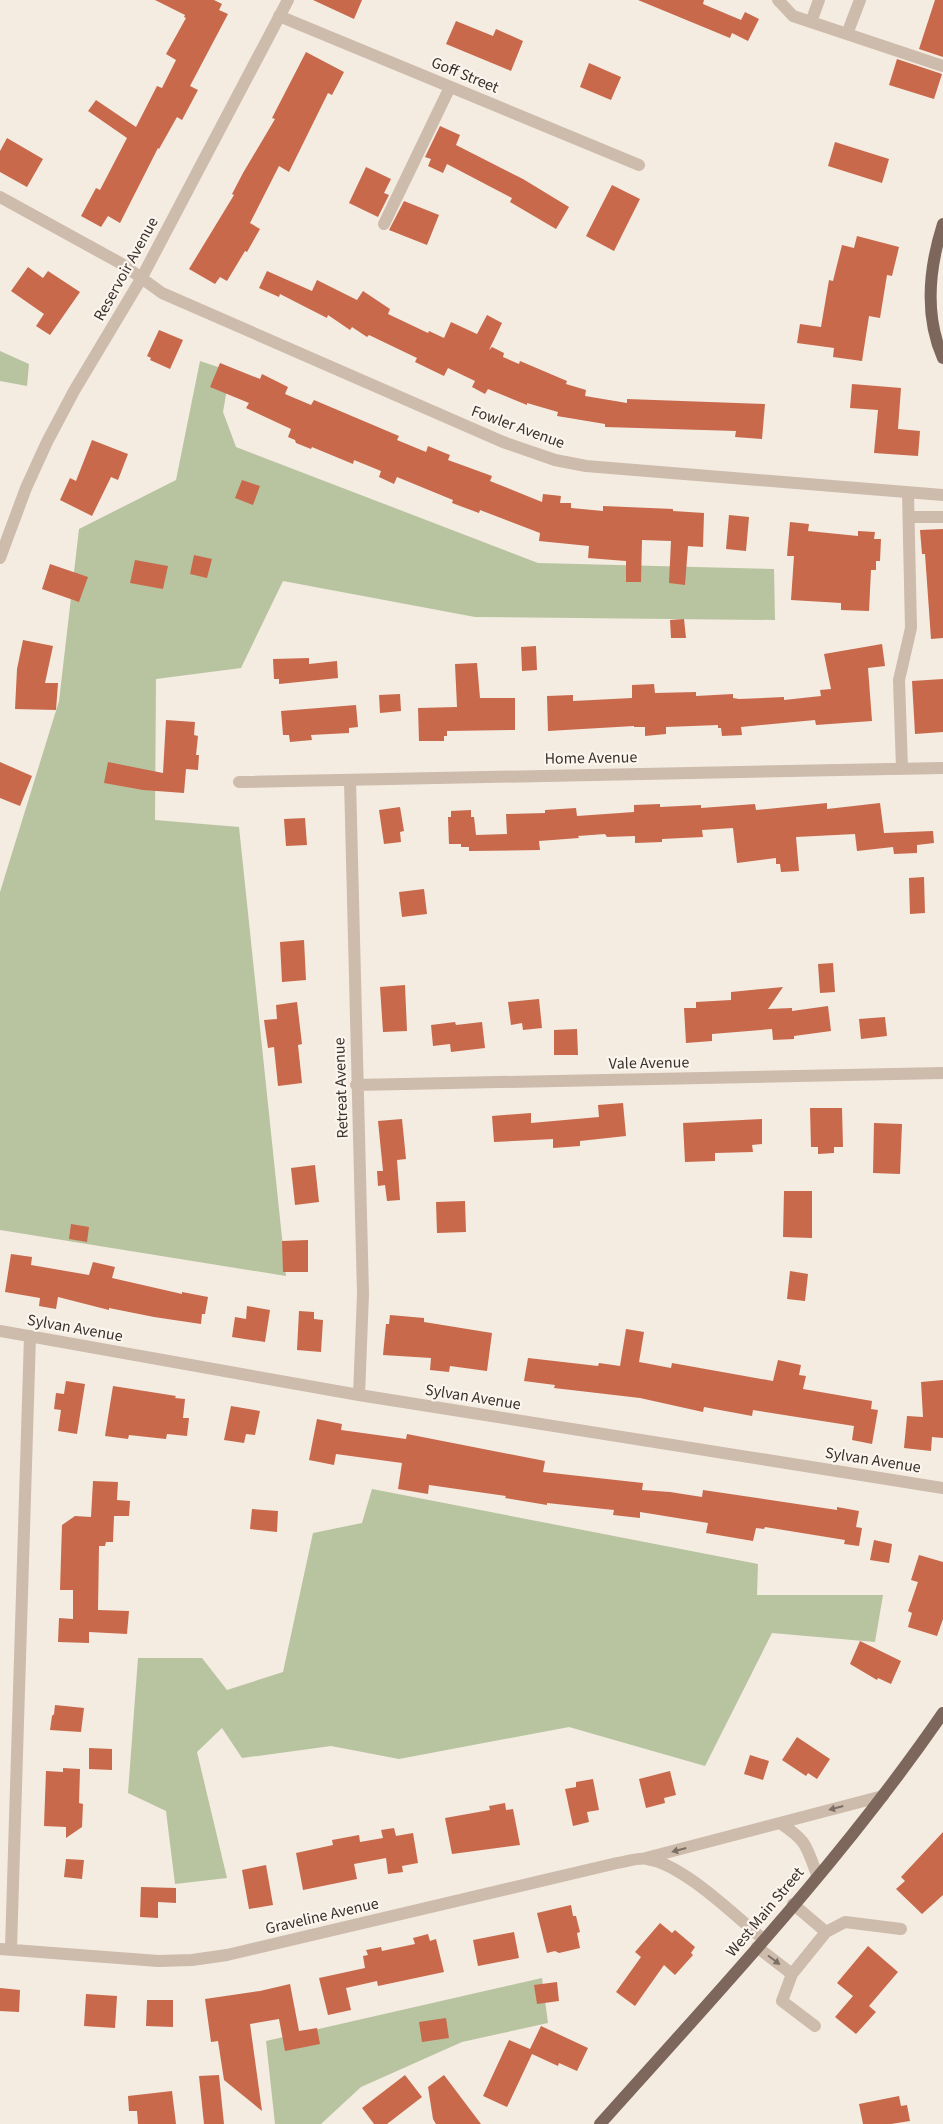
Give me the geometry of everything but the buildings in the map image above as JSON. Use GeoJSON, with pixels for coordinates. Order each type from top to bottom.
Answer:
{"type":"FeatureCollection","features":[{"type":"Feature","properties":{"kind":"main road"},"geometry":{"type":"LineString","coordinates":[[943,224],[936,246],[931,275],[930,306],[935,335],[943,358]]}},
{"type":"Feature","properties":{"kind":"main road","name":"West Main Street"},"geometry":{"type":"LineString","coordinates":[[600,2124],[793,1904],[883,1796],[943,1713]]}},
{"type":"Feature","properties":{"kind":"street","name":"Reservoir Avenue"},"geometry":{"type":"LineString","coordinates":[[0,558],[26,488],[47,442],[74,391],[141,279],[288,0]]}},
{"type":"Feature","properties":{"kind":"street"},"geometry":{"type":"LineString","coordinates":[[778,0],[793,16],[943,66]]}},
{"type":"Feature","properties":{"kind":"street"},"geometry":{"type":"LineString","coordinates":[[812,22],[819,0]]}},
{"type":"Feature","properties":{"kind":"street"},"geometry":{"type":"LineString","coordinates":[[847,34],[860,0]]}},
{"type":"Feature","properties":{"kind":"street","name":"Goff Street"},"geometry":{"type":"LineString","coordinates":[[279,16],[639,165]]}},
{"type":"Feature","properties":{"kind":"street"},"geometry":{"type":"LineString","coordinates":[[384,224],[450,87]]}},
{"type":"Feature","properties":{"kind":"street","name":"Fowler Avenue"},"geometry":{"type":"LineString","coordinates":[[0,197],[122,264],[141,279],[171,297],[503,442],[555,460],[586,466],[943,495]]}},
{"type":"Feature","properties":{"kind":"street"},"geometry":{"type":"LineString","coordinates":[[902,768],[899,680],[911,628],[908,493]]}},
{"type":"Feature","properties":{"kind":"street"},"geometry":{"type":"LineString","coordinates":[[909,517],[943,517]]}},
{"type":"Feature","properties":{"kind":"street","name":"Home Avenue"},"geometry":{"type":"LineString","coordinates":[[239,782],[943,768]]}},
{"type":"Feature","properties":{"kind":"street","name":"Retreat Avenue"},"geometry":{"type":"LineString","coordinates":[[350,780],[356,1085],[363,1294],[359,1395]]}},
{"type":"Feature","properties":{"kind":"street","name":"Vale Avenue"},"geometry":{"type":"LineString","coordinates":[[356,1085],[943,1073]]}},
{"type":"Feature","properties":{"kind":"street","name":"Sylvan Avenue"},"geometry":{"type":"LineString","coordinates":[[0,1331],[359,1395],[943,1488]]}},
{"type":"Feature","properties":{"kind":"street"},"geometry":{"type":"LineString","coordinates":[[6,1949],[30,1336]]}},
{"type":"Feature","properties":{"kind":"street","name":"Graveline Avenue"},"geometry":{"type":"LineString","coordinates":[[6,1949],[158,1961],[192,1960],[227,1955],[646,1858],[883,1796]]}},
{"type":"Feature","properties":{"kind":"street"},"geometry":{"type":"LineString","coordinates":[[780,1823],[800,1836],[807,1846],[817,1875]]}},
{"type":"Feature","properties":{"kind":"street"},"geometry":{"type":"LineString","coordinates":[[646,1858],[670,1866],[685,1875],[792,1974]]}},
{"type":"Feature","properties":{"kind":"street"},"geometry":{"type":"LineString","coordinates":[[793,1904],[826,1932]]}},
{"type":"Feature","properties":{"kind":"street"},"geometry":{"type":"LineString","coordinates":[[815,2026],[782,2001],[792,1974],[826,1932],[845,1922],[901,1929]]}},
{"type":"Feature","properties":{"kind":"green space"},"geometry":{"type":"Polygon","coordinates":[[[0,351],[29,364],[27,386],[0,381],[0,351]]]}},
{"type":"Feature","properties":{"kind":"green space"},"geometry":{"type":"Polygon","coordinates":[[[200,361],[230,371],[223,412],[236,447],[538,563],[774,569],[775,620],[475,617],[283,581],[241,668],[156,679],[155,820],[239,827],[286,1276],[0,1230],[0,892],[59,701],[79,529],[176,480],[200,361]]]}},
{"type":"Feature","properties":{"kind":"green space"},"geometry":{"type":"Polygon","coordinates":[[[372,1489],[758,1564],[757,1595],[883,1595],[875,1642],[772,1633],[705,1766],[569,1727],[399,1759],[331,1746],[242,1758],[222,1728],[197,1752],[227,1878],[175,1884],[166,1811],[128,1793],[138,1658],[202,1658],[227,1690],[283,1672],[313,1533],[362,1523],[372,1489]]]}},
{"type":"Feature","properties":{"kind":"green space"},"geometry":{"type":"Polygon","coordinates":[[[542,1978],[548,2023],[462,2042],[361,2087],[321,2124],[275,2124],[266,2041],[542,1978]]]}}]}
